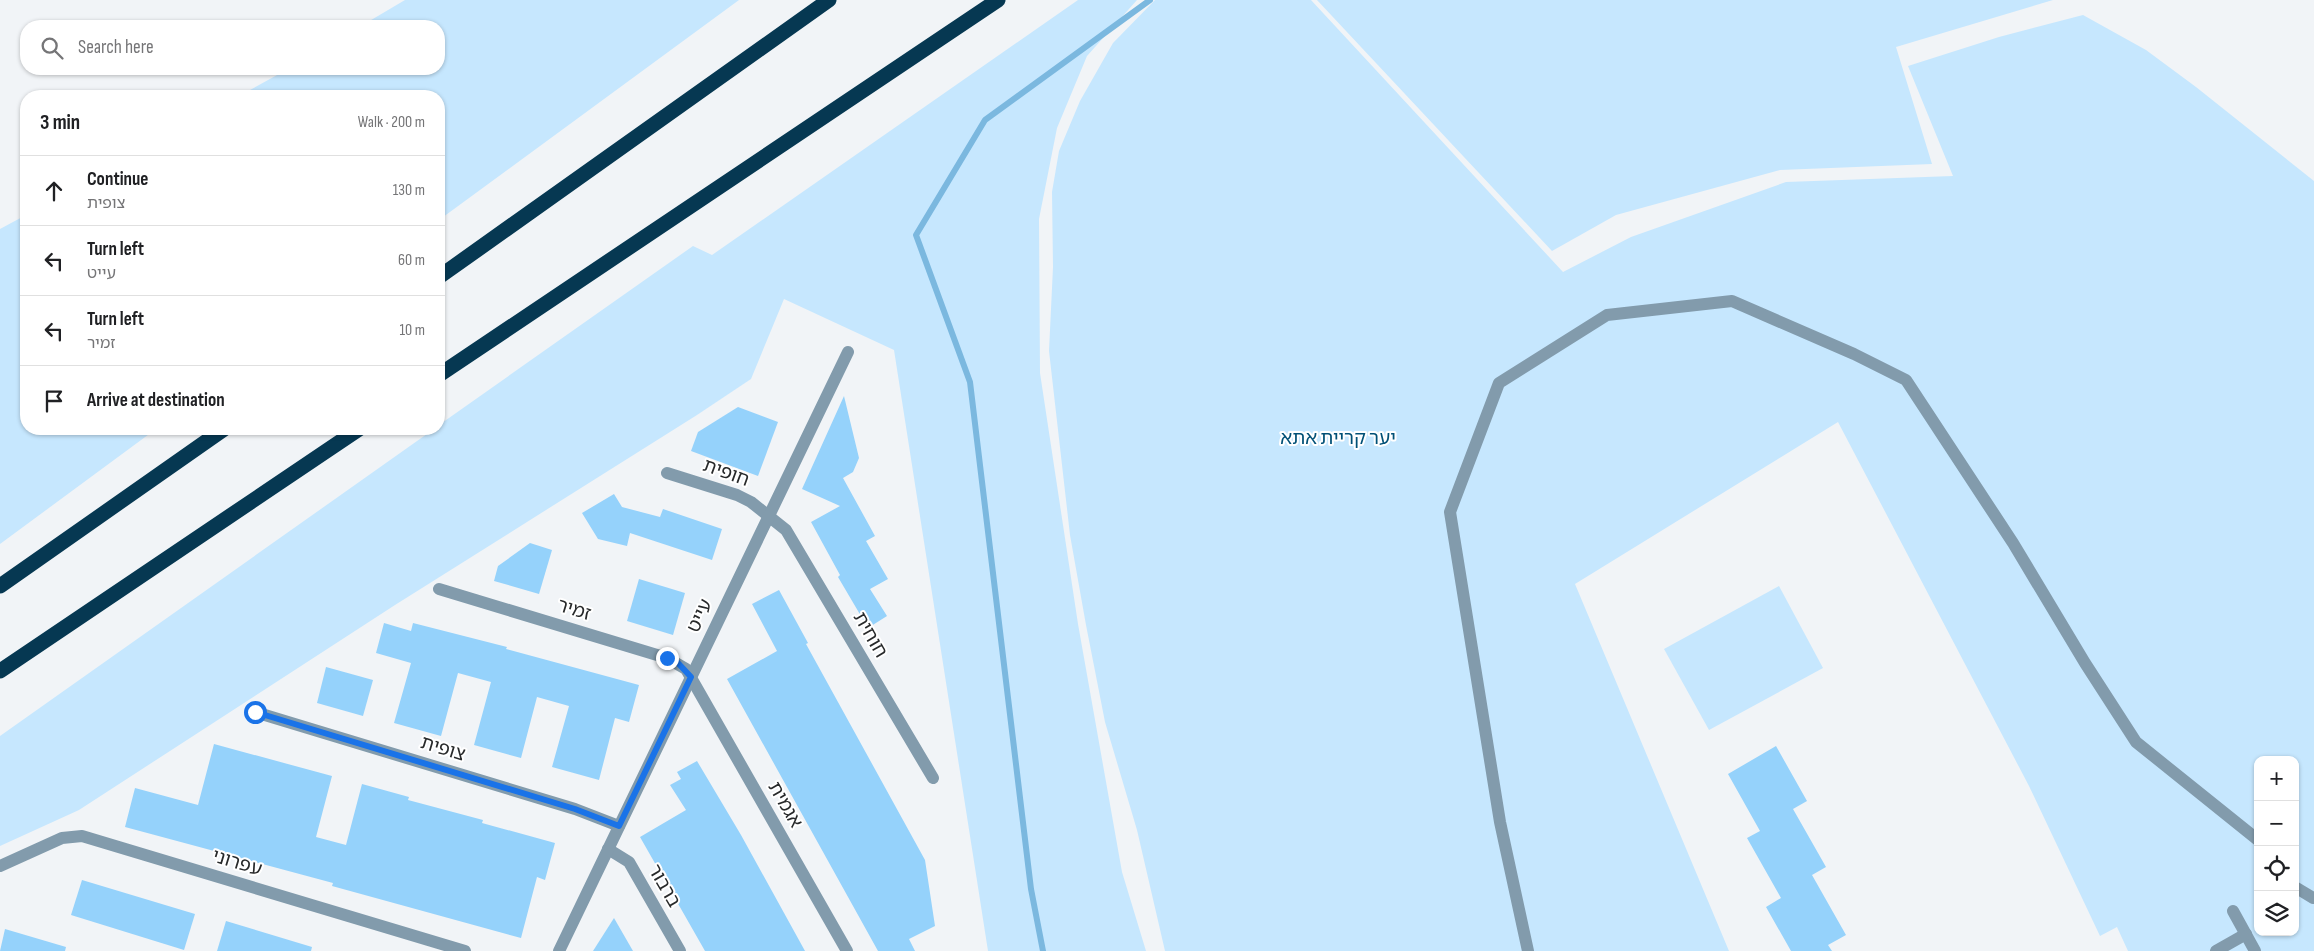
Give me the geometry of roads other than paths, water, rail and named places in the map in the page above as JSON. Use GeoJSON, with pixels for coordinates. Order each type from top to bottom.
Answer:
{"type":"FeatureCollection","features":[{"type":"Feature","properties":{"kind":"highway"},"geometry":{"type":"LineString","coordinates":[[445,273],[829,0]]}},
{"type":"Feature","properties":{"kind":"highway"},"geometry":{"type":"LineString","coordinates":[[445,371],[998,0]]}},
{"type":"Feature","properties":{"kind":"highway"},"geometry":{"type":"LineString","coordinates":[[0,586],[215,435]]}},
{"type":"Feature","properties":{"kind":"highway"},"geometry":{"type":"LineString","coordinates":[[0,671],[350,435]]}},
{"type":"Feature","properties":{"kind":"street"},"geometry":{"type":"LineString","coordinates":[[1528,951],[1500,822],[1450,512],[1498,383],[1607,315],[1732,301],[1854,354],[1906,380],[2013,543],[2085,663],[2136,742],[2254,837]]}},
{"type":"Feature","properties":{"kind":"street","name":"עייט"},"geometry":{"type":"LineString","coordinates":[[559,951],[848,352]]}},
{"type":"Feature","properties":{"kind":"street","name":"חופית"},"geometry":{"type":"LineString","coordinates":[[667,473],[737,495],[751,502],[769,516]]}},
{"type":"Feature","properties":{"kind":"street","name":"חוחית"},"geometry":{"type":"LineString","coordinates":[[769,516],[786,530],[792,539],[933,778]]}},
{"type":"Feature","properties":{"kind":"street","name":"זמיר"},"geometry":{"type":"LineString","coordinates":[[439,589],[667,658],[677,662],[691,677]]}},
{"type":"Feature","properties":{"kind":"street","name":"אגמית"},"geometry":{"type":"LineString","coordinates":[[691,677],[847,951]]}},
{"type":"Feature","properties":{"kind":"street","name":"צופית"},"geometry":{"type":"LineString","coordinates":[[255,712],[575,809],[619,826]]}},
{"type":"Feature","properties":{"kind":"street","name":"עפרוני"},"geometry":{"type":"LineString","coordinates":[[0,866],[62,838],[82,836],[465,951]]}},
{"type":"Feature","properties":{"kind":"street","name":"ברבור"},"geometry":{"type":"LineString","coordinates":[[608,849],[629,862],[680,951]]}},
{"type":"Feature","properties":{"kind":"street"},"geometry":{"type":"LineString","coordinates":[[2299,889],[2313,898]]}},
{"type":"Feature","properties":{"kind":"street"},"geometry":{"type":"LineString","coordinates":[[2233,911],[2255,951]]}},
{"type":"Feature","properties":{"kind":"street"},"geometry":{"type":"LineString","coordinates":[[2216,951],[2246,934]]}},
{"type":"Feature","properties":{"kind":"waterway"},"geometry":{"type":"LineString","coordinates":[[1043,951],[1031,889],[970,382],[916,235],[985,120],[1150,0]]}},
{"type":"Feature","properties":{"kind":"park label","name":"יער קריית אתא"},"geometry":{"type":"Point","coordinates":[1338,438]}}]}
